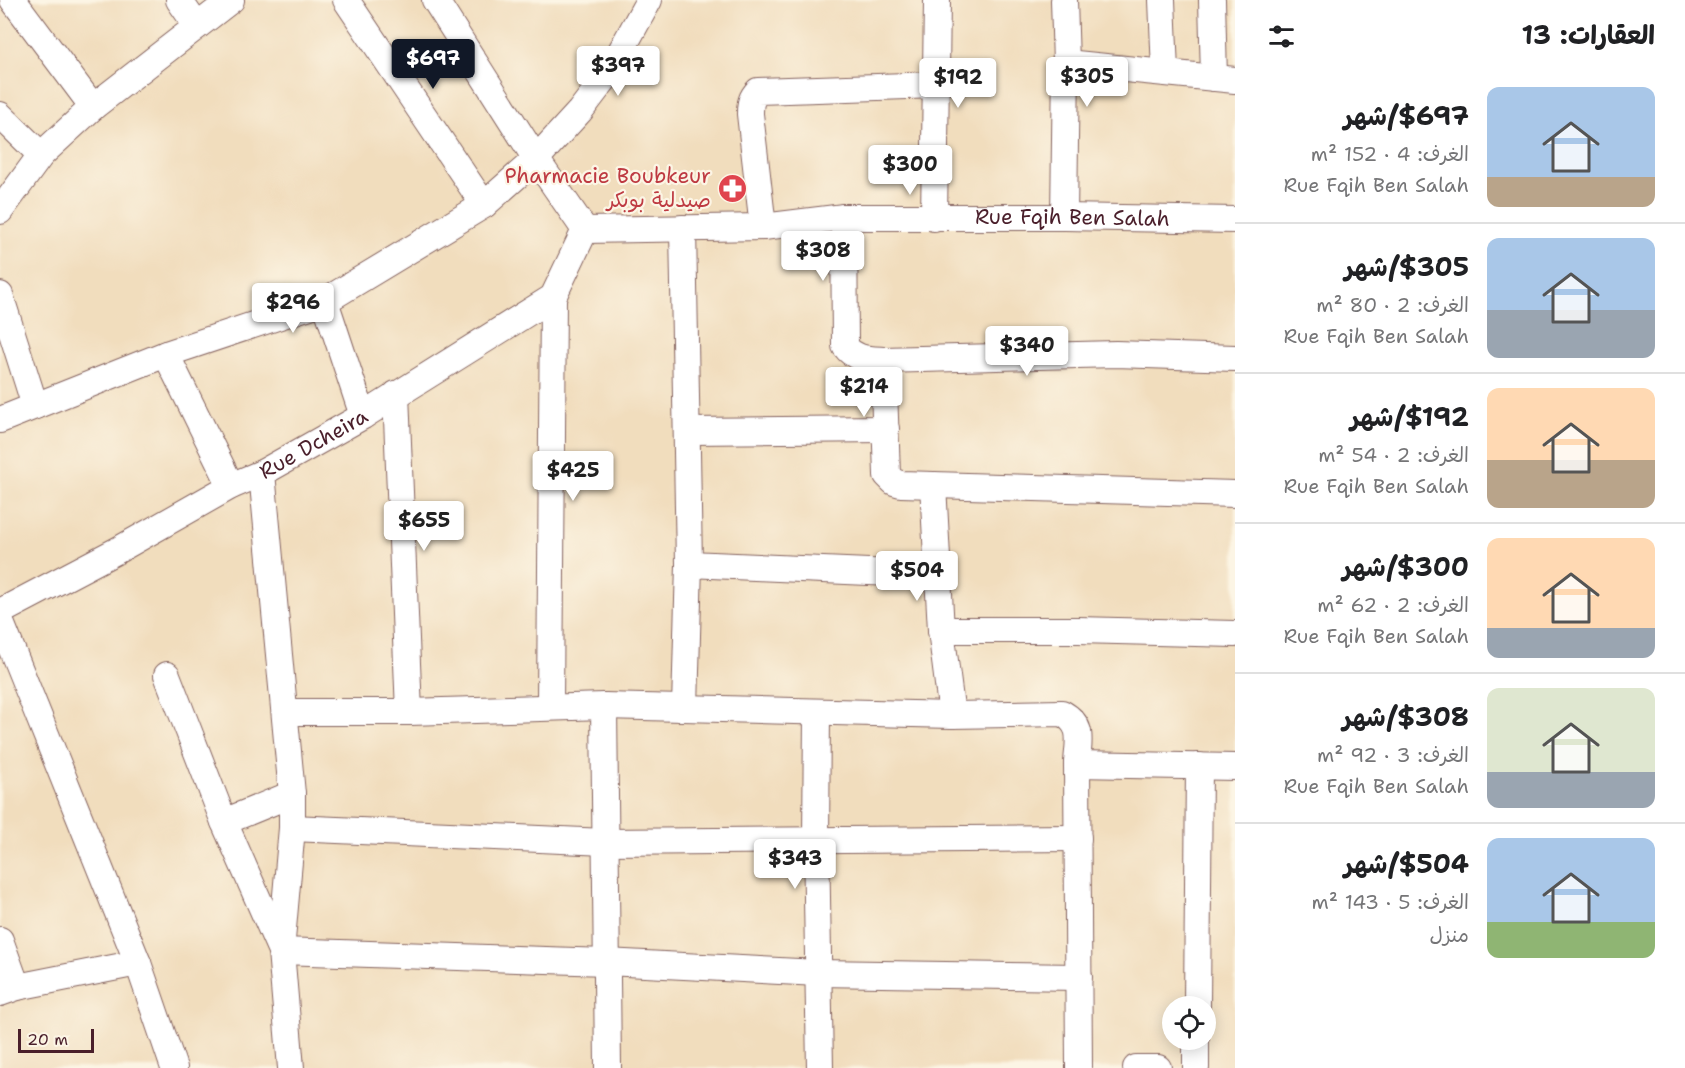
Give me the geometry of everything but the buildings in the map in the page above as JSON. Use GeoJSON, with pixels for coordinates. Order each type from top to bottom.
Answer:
{"type":"FeatureCollection","features":[{"type":"Feature","properties":{"kind":"street"},"geometry":{"type":"LineString","coordinates":[[13,0],[93,108]]}},
{"type":"Feature","properties":{"kind":"street"},"geometry":{"type":"LineString","coordinates":[[179,0],[197,26]]}},
{"type":"Feature","properties":{"kind":"street"},"geometry":{"type":"LineString","coordinates":[[0,211],[41,155],[93,108],[231,0]]}},
{"type":"Feature","properties":{"kind":"street"},"geometry":{"type":"LineString","coordinates":[[346,0],[484,205]]}},
{"type":"Feature","properties":{"kind":"street"},"geometry":{"type":"LineString","coordinates":[[435,0],[536,159],[585,230],[554,297],[550,707]]}},
{"type":"Feature","properties":{"kind":"street"},"geometry":{"type":"LineString","coordinates":[[0,420],[166,354],[325,301],[484,205],[536,159],[580,111],[609,73],[649,0]]}},
{"type":"Feature","properties":{"kind":"street"},"geometry":{"type":"LineString","coordinates":[[934,218],[937,0]]}},
{"type":"Feature","properties":{"kind":"street"},"geometry":{"type":"LineString","coordinates":[[1064,216],[1065,0]]}},
{"type":"Feature","properties":{"kind":"street"},"geometry":{"type":"LineString","coordinates":[[1162,0],[1165,72]]}},
{"type":"Feature","properties":{"kind":"street"},"geometry":{"type":"LineString","coordinates":[[1066,63],[1225,79],[1212,0]]}},
{"type":"Feature","properties":{"kind":"street"},"geometry":{"type":"LineString","coordinates":[[762,226],[750,114],[750,103],[758,91],[937,85]]}},
{"type":"Feature","properties":{"kind":"street"},"geometry":{"type":"LineString","coordinates":[[0,115],[41,155]]}},
{"type":"Feature","properties":{"kind":"street","name":"Rue Fqih Ben Salah"},"geometry":{"type":"LineString","coordinates":[[585,230],[762,226],[844,217],[1064,216],[1235,220]]}},
{"type":"Feature","properties":{"kind":"street"},"geometry":{"type":"LineString","coordinates":[[844,217],[845,346],[856,356],[883,360],[1116,354],[1235,358]]}},
{"type":"Feature","properties":{"kind":"street"},"geometry":{"type":"LineString","coordinates":[[683,228],[689,564],[685,707]]}},
{"type":"Feature","properties":{"kind":"street"},"geometry":{"type":"LineString","coordinates":[[0,295],[35,406]]}},
{"type":"Feature","properties":{"kind":"street","name":"Rue Dcheira"},"geometry":{"type":"LineString","coordinates":[[0,612],[118,550],[231,486],[262,473],[363,416],[554,297]]}},
{"type":"Feature","properties":{"kind":"street"},"geometry":{"type":"LineString","coordinates":[[325,301],[363,416]]}},
{"type":"Feature","properties":{"kind":"street"},"geometry":{"type":"LineString","coordinates":[[166,354],[231,486]]}},
{"type":"Feature","properties":{"kind":"street"},"geometry":{"type":"LineString","coordinates":[[883,360],[887,475],[901,484],[1235,495]]}},
{"type":"Feature","properties":{"kind":"street"},"geometry":{"type":"LineString","coordinates":[[396,394],[409,712]]}},
{"type":"Feature","properties":{"kind":"street"},"geometry":{"type":"LineString","coordinates":[[688,431],[886,429]]}},
{"type":"Feature","properties":{"kind":"street"},"geometry":{"type":"LineString","coordinates":[[262,473],[291,795],[292,828],[280,951],[291,1068]]}},
{"type":"Feature","properties":{"kind":"street"},"geometry":{"type":"LineString","coordinates":[[933,485],[941,630],[952,715]]}},
{"type":"Feature","properties":{"kind":"street"},"geometry":{"type":"LineString","coordinates":[[689,564],[937,575]]}},
{"type":"Feature","properties":{"kind":"street"},"geometry":{"type":"LineString","coordinates":[[0,620],[138,963],[174,1068]]}},
{"type":"Feature","properties":{"kind":"street"},"geometry":{"type":"LineString","coordinates":[[941,630],[1078,630],[1235,634]]}},
{"type":"Feature","properties":{"kind":"street"},"geometry":{"type":"LineString","coordinates":[[167,675],[224,822],[280,951]]}},
{"type":"Feature","properties":{"kind":"street"},"geometry":{"type":"LineString","coordinates":[[604,706],[608,1068]]}},
{"type":"Feature","properties":{"kind":"street"},"geometry":{"type":"LineString","coordinates":[[285,712],[409,712],[604,706],[952,715],[1062,713],[1074,720],[1079,732],[1077,764],[1079,1068]]}},
{"type":"Feature","properties":{"kind":"street"},"geometry":{"type":"LineString","coordinates":[[817,712],[816,841],[820,1068]]}},
{"type":"Feature","properties":{"kind":"street"},"geometry":{"type":"LineString","coordinates":[[1077,764],[1235,767]]}},
{"type":"Feature","properties":{"kind":"street"},"geometry":{"type":"LineString","coordinates":[[1197,996],[1199,766]]}},
{"type":"Feature","properties":{"kind":"street"},"geometry":{"type":"LineString","coordinates":[[224,822],[291,795]]}},
{"type":"Feature","properties":{"kind":"street"},"geometry":{"type":"LineString","coordinates":[[292,828],[605,842],[1078,838]]}},
{"type":"Feature","properties":{"kind":"street"},"geometry":{"type":"LineString","coordinates":[[0,940],[9,990],[138,963]]}},
{"type":"Feature","properties":{"kind":"street"},"geometry":{"type":"LineString","coordinates":[[280,951],[606,962],[818,973],[1079,977]]}},
{"type":"Feature","properties":{"kind":"street"},"geometry":{"type":"LineString","coordinates":[[1196,1050],[1196,1068]]}},
{"type":"Feature","properties":{"kind":"street"},"geometry":{"type":"LineString","coordinates":[[1136,1068],[1158,1068]]}},
{"type":"Feature","properties":{"kind":"place","name":"Pharmacie Boubkeur صيدلية بوبكر"},"geometry":{"type":"Point","coordinates":[732,188]}}]}
